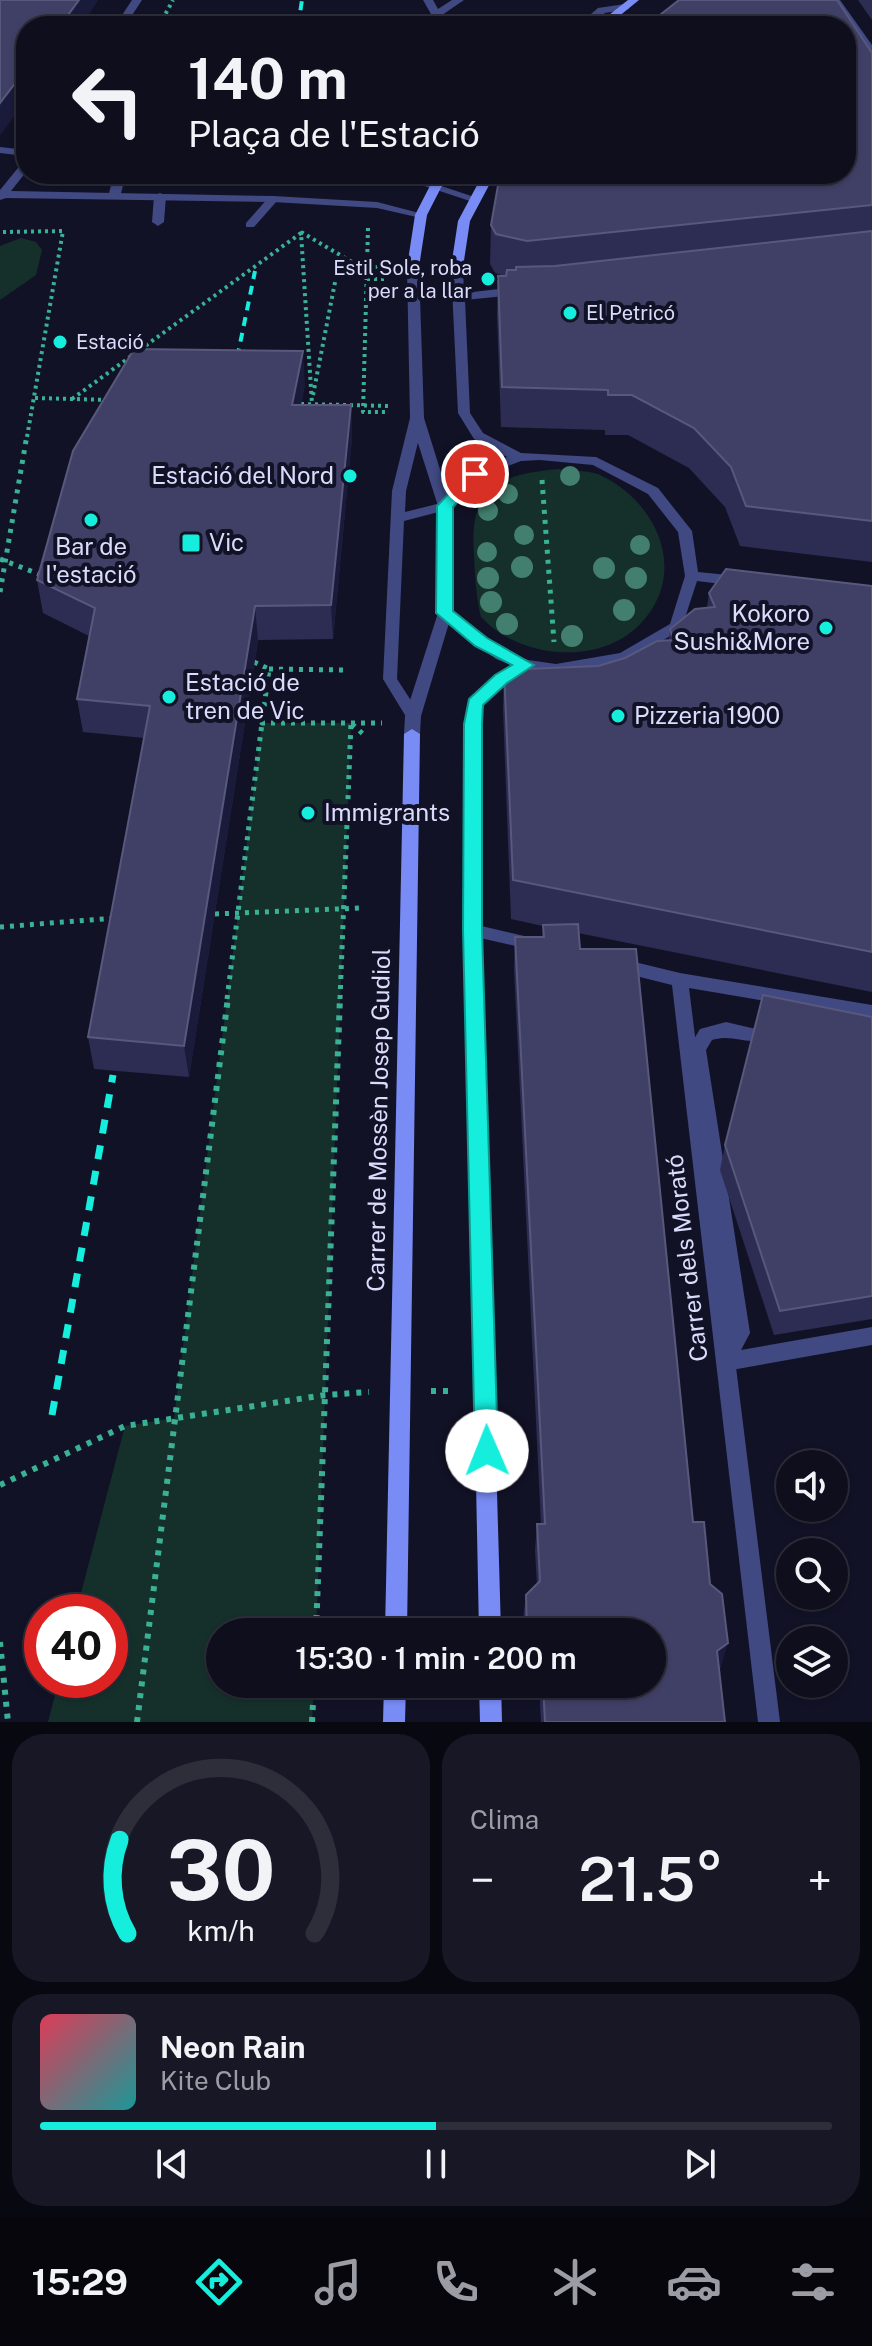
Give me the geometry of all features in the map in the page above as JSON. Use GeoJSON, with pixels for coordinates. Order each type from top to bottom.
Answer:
{"type":"FeatureCollection","features":[{"type":"Feature","properties":{"kind":"street"},"geometry":{"type":"LineString","coordinates":[[428,0],[437,15],[459,0]]}},
{"type":"Feature","properties":{"kind":"street"},"geometry":{"type":"LineString","coordinates":[[594,16],[602,10],[629,4]]}},
{"type":"Feature","properties":{"kind":"street"},"geometry":{"type":"LineString","coordinates":[[856,30],[872,52]]}},
{"type":"Feature","properties":{"kind":"street"},"geometry":{"type":"LineString","coordinates":[[1,195],[16,177]]}},
{"type":"Feature","properties":{"kind":"street"},"geometry":{"type":"LineString","coordinates":[[114,197],[117,184]]}},
{"type":"Feature","properties":{"kind":"street"},"geometry":{"type":"LineString","coordinates":[[424,184],[474,199]]}},
{"type":"Feature","properties":{"kind":"street"},"geometry":{"type":"LineString","coordinates":[[413,725],[390,679],[399,491],[417,418],[413,267],[421,215],[435,184]]}},
{"type":"Feature","properties":{"kind":"street"},"geometry":{"type":"LineString","coordinates":[[483,184],[464,221],[457,267],[467,423],[481,439],[519,457]]}},
{"type":"Feature","properties":{"kind":"street"},"geometry":{"type":"LineString","coordinates":[[1,195],[273,199],[377,205],[421,215]]}},
{"type":"Feature","properties":{"kind":"street"},"geometry":{"type":"LineString","coordinates":[[158,222],[160,196]]}},
{"type":"Feature","properties":{"kind":"street"},"geometry":{"type":"LineString","coordinates":[[250,225],[273,199]]}},
{"type":"Feature","properties":{"kind":"street"},"geometry":{"type":"LineString","coordinates":[[458,297],[538,289]]}},
{"type":"Feature","properties":{"kind":"street","name":"Carrer de Mossèn Josep Gudiol"},"geometry":{"type":"LineString","coordinates":[[396,1618],[413,725],[445,613],[445,506],[417,418]]}},
{"type":"Feature","properties":{"kind":"street"},"geometry":{"type":"LineString","coordinates":[[397,518],[445,506],[475,474],[519,457],[540,456],[596,461],[653,491],[685,531],[692,576],[676,627],[624,657],[556,669],[526,665],[481,642],[445,613]]}},
{"type":"Feature","properties":{"kind":"street"},"geometry":{"type":"LineString","coordinates":[[692,576],[747,582]]}},
{"type":"Feature","properties":{"kind":"street"},"geometry":{"type":"LineString","coordinates":[[490,1618],[473,930],[473,734],[475,703],[501,679],[526,665]]}},
{"type":"Feature","properties":{"kind":"street"},"geometry":{"type":"LineString","coordinates":[[473,930],[547,948]]}},
{"type":"Feature","properties":{"kind":"street"},"geometry":{"type":"LineString","coordinates":[[606,962],[680,980],[872,1012]]}},
{"type":"Feature","properties":{"kind":"street","name":"Carrer dels Morató"},"geometry":{"type":"LineString","coordinates":[[680,980],[769,1722]]}},
{"type":"Feature","properties":{"kind":"street"},"geometry":{"type":"LineString","coordinates":[[726,1362],[740,1333],[697,1049],[706,1034],[726,1029],[754,1035]]}},
{"type":"Feature","properties":{"kind":"street"},"geometry":{"type":"LineString","coordinates":[[726,1362],[872,1336]]}},
{"type":"Feature","properties":{"kind":"street"},"geometry":{"type":"LineString","coordinates":[[394,1722],[395,1698]]}},
{"type":"Feature","properties":{"kind":"street"},"geometry":{"type":"LineString","coordinates":[[490,1698],[491,1722]]}},
{"type":"Feature","properties":{"kind":"path"},"geometry":{"type":"LineString","coordinates":[[363,409],[369,224]]}},
{"type":"Feature","properties":{"kind":"path"},"geometry":{"type":"LineString","coordinates":[[0,592],[3,560],[35,398],[63,231],[3,232]]}},
{"type":"Feature","properties":{"kind":"path"},"geometry":{"type":"LineString","coordinates":[[301,233],[361,267]]}},
{"type":"Feature","properties":{"kind":"path"},"geometry":{"type":"LineString","coordinates":[[72,399],[301,233]]}},
{"type":"Feature","properties":{"kind":"path"},"geometry":{"type":"LineString","coordinates":[[301,233],[312,404]]}},
{"type":"Feature","properties":{"kind":"path"},"geometry":{"type":"LineString","coordinates":[[312,404],[338,267],[384,267]]}},
{"type":"Feature","properties":{"kind":"path"},"geometry":{"type":"LineString","coordinates":[[35,398],[114,400]]}},
{"type":"Feature","properties":{"kind":"path"},"geometry":{"type":"LineString","coordinates":[[301,404],[378,409]]}},
{"type":"Feature","properties":{"kind":"path"},"geometry":{"type":"LineString","coordinates":[[540,456],[556,669]]}},
{"type":"Feature","properties":{"kind":"path"},"geometry":{"type":"LineString","coordinates":[[3,560],[53,579]]}},
{"type":"Feature","properties":{"kind":"path"},"geometry":{"type":"LineString","coordinates":[[254,662],[269,669],[344,670]]}},
{"type":"Feature","properties":{"kind":"path"},"geometry":{"type":"LineString","coordinates":[[137,1722],[269,669]]}},
{"type":"Feature","properties":{"kind":"path"},"geometry":{"type":"LineString","coordinates":[[262,723],[364,723]]}},
{"type":"Feature","properties":{"kind":"path"},"geometry":{"type":"LineString","coordinates":[[351,723],[363,734]]}},
{"type":"Feature","properties":{"kind":"path","name":"Carrer de Mossèn Josep Gudiol"},"geometry":{"type":"LineString","coordinates":[[317,1618],[351,723]]}},
{"type":"Feature","properties":{"kind":"path"},"geometry":{"type":"LineString","coordinates":[[215,914],[361,908]]}},
{"type":"Feature","properties":{"kind":"path"},"geometry":{"type":"LineString","coordinates":[[0,927],[122,918]]}},
{"type":"Feature","properties":{"kind":"path"},"geometry":{"type":"LineString","coordinates":[[0,1485],[125,1426],[325,1395],[486,1391]]}},
{"type":"Feature","properties":{"kind":"path"},"geometry":{"type":"LineString","coordinates":[[0,1642],[8,1722]]}},
{"type":"Feature","properties":{"kind":"path"},"geometry":{"type":"LineString","coordinates":[[312,1722],[313,1698]]}},
{"type":"Feature","properties":{"kind":"green space"},"geometry":{"type":"Polygon","coordinates":[[[21,238],[36,242],[42,250],[36,275],[0,300],[0,246],[21,238]]]}},
{"type":"Feature","properties":{"kind":"green space"},"geometry":{"type":"Polygon","coordinates":[[[558,469],[596,473],[620,487],[650,519],[660,539],[664,560],[663,581],[656,602],[642,622],[625,636],[605,646],[584,651],[538,649],[517,642],[481,617],[477,594],[474,532],[476,514],[482,500],[503,481],[558,469]]]}},
{"type":"Feature","properties":{"kind":"green space"},"geometry":{"type":"Polygon","coordinates":[[[262,723],[351,723],[317,1618],[206,1618],[206,1698],[313,1698],[312,1722],[48,1722],[54,1698],[128,1698],[128,1594],[81,1594],[125,1426],[174,1418],[262,723]]]}},
{"type":"Feature","properties":{"kind":"building"},"geometry":{"type":"Polygon","coordinates":[[[0,0],[79,0],[67,16],[16,16],[16,82],[0,103],[0,0]]]}},
{"type":"Feature","properties":{"kind":"building"},"geometry":{"type":"Polygon","coordinates":[[[679,0],[837,0],[848,16],[659,16],[679,0]]]}},
{"type":"Feature","properties":{"kind":"building"},"geometry":{"type":"Polygon","coordinates":[[[856,29],[872,53],[872,205],[527,241],[496,234],[491,225],[498,184],[856,184],[856,29]]]}},
{"type":"Feature","properties":{"kind":"building"},"geometry":{"type":"Polygon","coordinates":[[[872,231],[872,521],[746,506],[731,467],[694,428],[632,395],[608,395],[608,390],[502,387],[498,276],[506,276],[507,270],[872,231]]]}},
{"type":"Feature","properties":{"kind":"building","name":"Estació de tren de Vic"},"geometry":{"type":"Polygon","coordinates":[[[134,349],[303,351],[292,405],[351,405],[331,605],[255,606],[184,1046],[88,1037],[150,706],[77,699],[95,608],[37,580],[73,451],[134,349]]]}},
{"type":"Feature","properties":{"kind":"building"},"geometry":{"type":"Polygon","coordinates":[[[726,569],[872,586],[872,952],[513,880],[504,670],[598,666],[625,658],[657,641],[673,640],[670,629],[695,609],[715,607],[709,593],[726,569]]]}},
{"type":"Feature","properties":{"kind":"building"},"geometry":{"type":"Polygon","coordinates":[[[578,924],[580,949],[636,949],[693,1522],[704,1522],[710,1584],[722,1594],[728,1643],[717,1651],[725,1722],[545,1722],[544,1698],[666,1698],[666,1618],[527,1618],[526,1595],[540,1581],[537,1524],[545,1524],[515,937],[544,937],[543,925],[578,924]]]}},
{"type":"Feature","properties":{"kind":"building"},"geometry":{"type":"Polygon","coordinates":[[[763,995],[872,1017],[872,1296],[780,1311],[725,1145],[763,995]]]}},
{"type":"Feature","properties":{"kind":"railway"},"geometry":{"type":"LineString","coordinates":[[300,16],[302,0]]}},
{"type":"Feature","properties":{"kind":"railway"},"geometry":{"type":"LineString","coordinates":[[234,373],[255,271]]}},
{"type":"Feature","properties":{"kind":"railway"},"geometry":{"type":"LineString","coordinates":[[52,1415],[113,1075]]}},
{"type":"Feature","properties":{"kind":"place","name":"Estil Sole, roba per a la llar"},"geometry":{"type":"Point","coordinates":[488,279]}},
{"type":"Feature","properties":{"kind":"place","name":"El Petricó"},"geometry":{"type":"Point","coordinates":[570,313]}},
{"type":"Feature","properties":{"kind":"place","name":"Estació"},"geometry":{"type":"Point","coordinates":[60,342]}},
{"type":"Feature","properties":{"kind":"place","name":"Estació del Nord"},"geometry":{"type":"Point","coordinates":[350,476]}},
{"type":"Feature","properties":{"kind":"place","name":"Bar de l'estació"},"geometry":{"type":"Point","coordinates":[91,520]}},
{"type":"Feature","properties":{"kind":"place","name":"Vic"},"geometry":{"type":"Point","coordinates":[191,543]}},
{"type":"Feature","properties":{"kind":"place","name":"Kokoro Sushi&More"},"geometry":{"type":"Point","coordinates":[826,628]}},
{"type":"Feature","properties":{"kind":"place","name":"Estació de tren de Vic"},"geometry":{"type":"Point","coordinates":[169,697]}},
{"type":"Feature","properties":{"kind":"place","name":"Pizzeria 1900"},"geometry":{"type":"Point","coordinates":[618,716]}},
{"type":"Feature","properties":{"kind":"place","name":"Immigrants"},"geometry":{"type":"Point","coordinates":[308,813]}},
{"type":"Feature","properties":{"kind":"route"},"geometry":{"type":"LineString","coordinates":[[475,474],[445,506],[445,613],[501,655],[526,665],[501,679],[475,703],[473,724],[473,930],[487,1451]]}}]}
